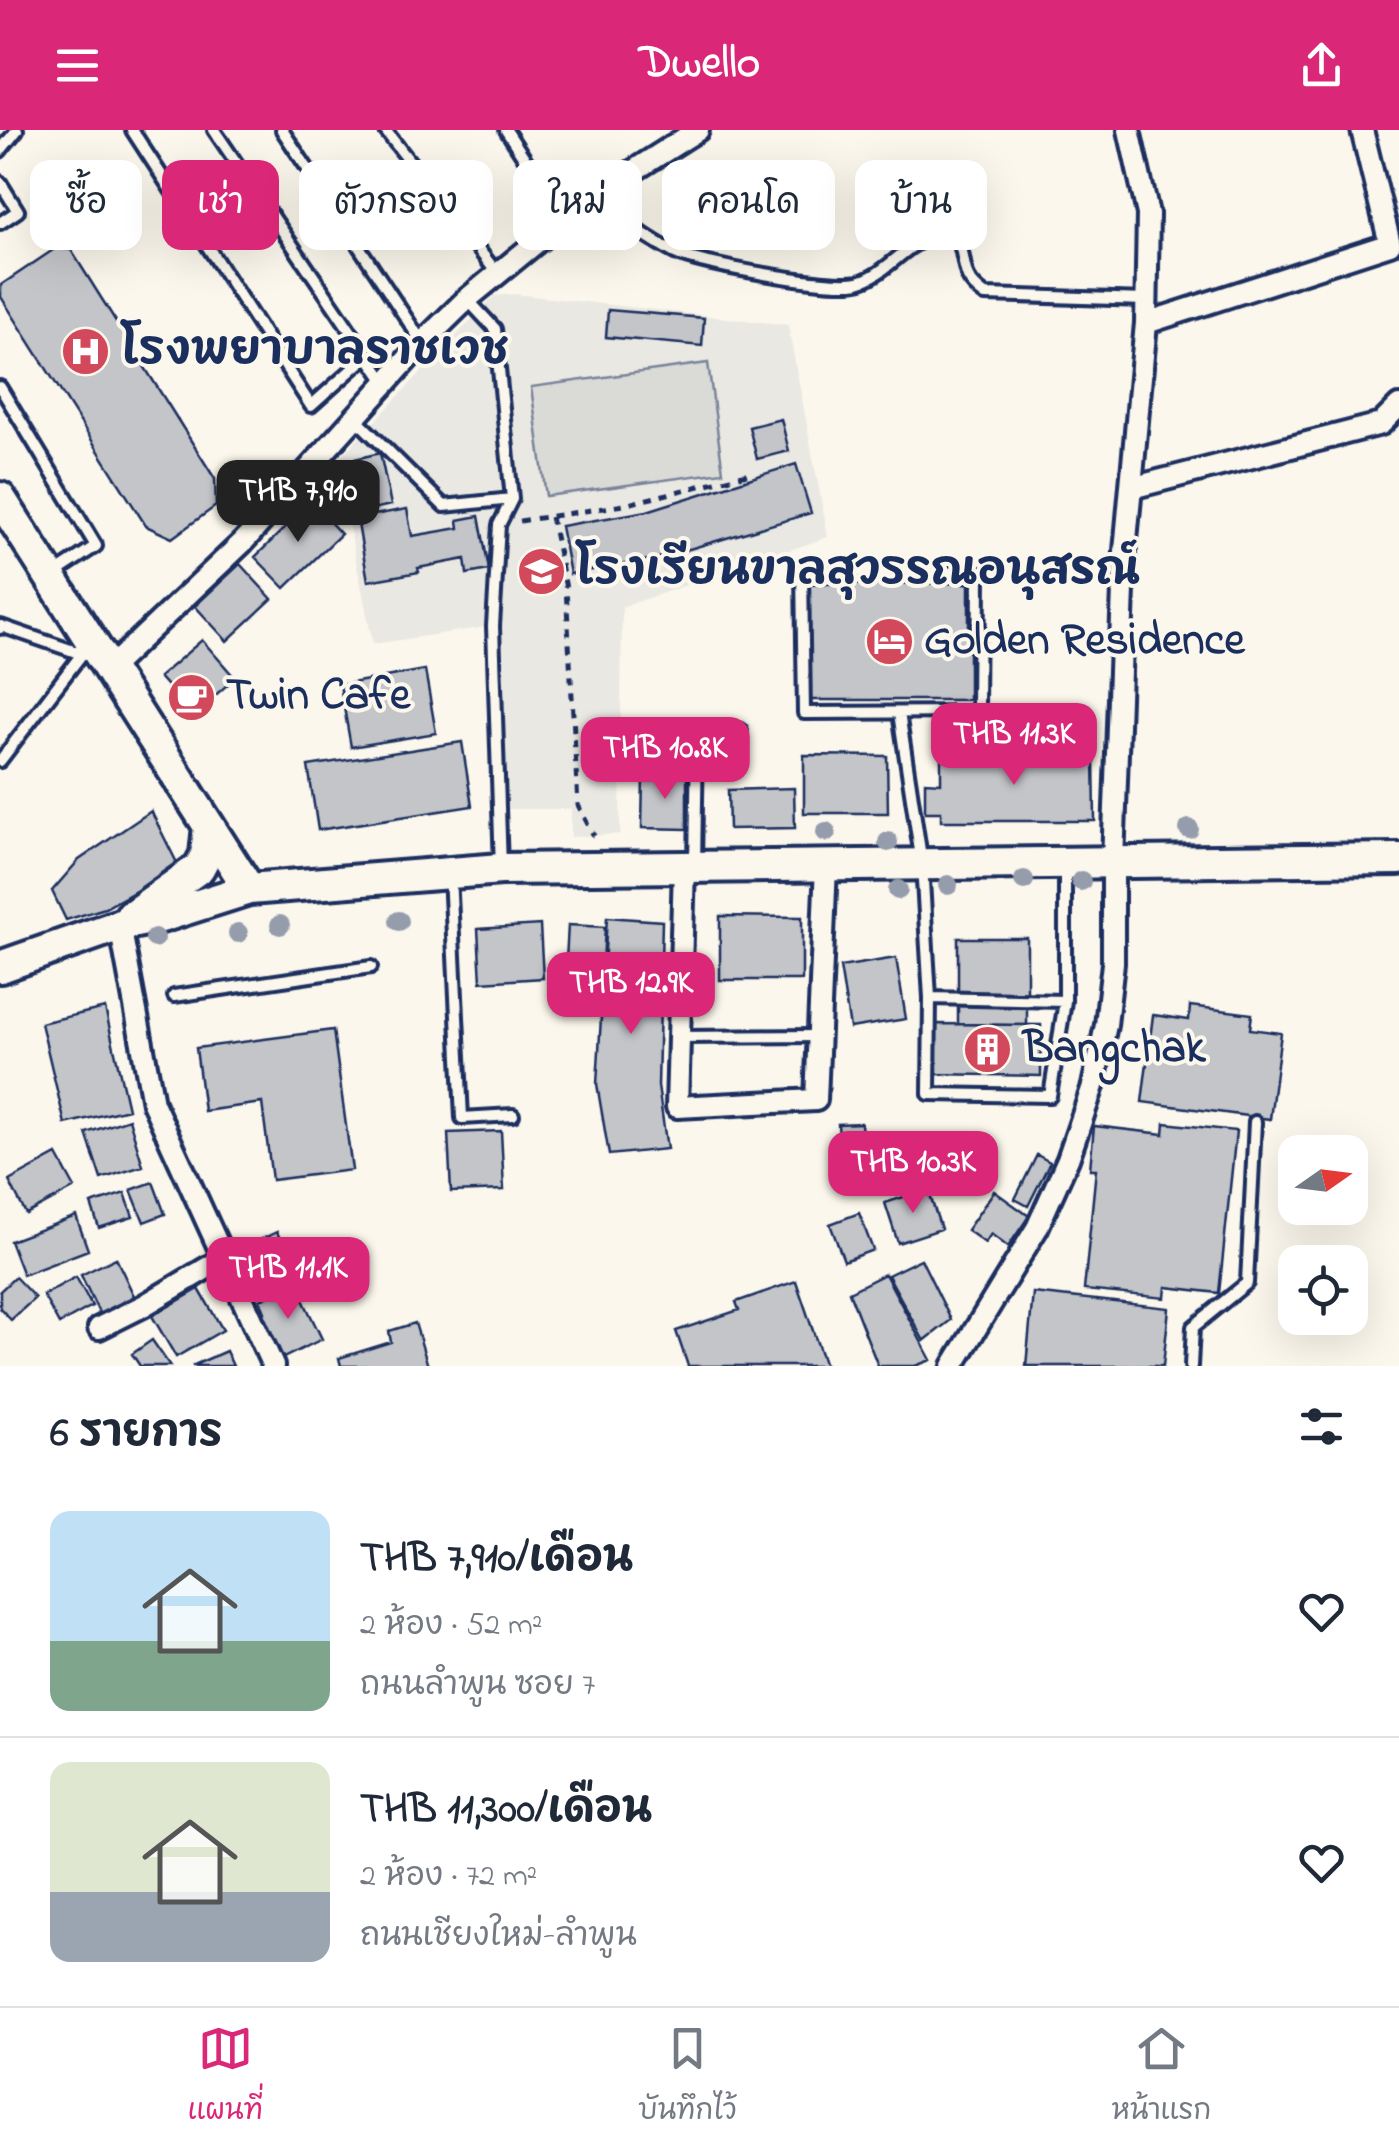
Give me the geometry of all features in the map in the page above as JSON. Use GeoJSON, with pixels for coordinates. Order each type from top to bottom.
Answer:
{"type":"FeatureCollection","features":[{"type":"Feature","properties":{"kind":"main road"},"geometry":{"type":"LineString","coordinates":[[0,498],[50,576],[87,648],[109,669],[250,889]]}},
{"type":"Feature","properties":{"kind":"main road"},"geometry":{"type":"LineString","coordinates":[[205,820],[270,872],[308,883]]}},
{"type":"Feature","properties":{"kind":"main road"},"geometry":{"type":"LineString","coordinates":[[120,925],[200,868],[206,855],[205,820]]}},
{"type":"Feature","properties":{"kind":"main road"},"geometry":{"type":"LineString","coordinates":[[0,967],[120,925],[161,917],[250,889],[500,868],[1399,859]]}},
{"type":"Feature","properties":{"kind":"street"},"geometry":{"type":"LineString","coordinates":[[642,165],[698,130]]}},
{"type":"Feature","properties":{"kind":"street"},"geometry":{"type":"LineString","coordinates":[[953,1366],[1037,1228],[1068,1159],[1093,1086],[1106,1025],[1113,964],[1124,562],[1146,322],[1148,214],[1129,130]]}},
{"type":"Feature","properties":{"kind":"street"},"geometry":{"type":"LineString","coordinates":[[1146,322],[1390,244],[1362,130]]}},
{"type":"Feature","properties":{"kind":"street"},"geometry":{"type":"LineString","coordinates":[[109,669],[243,542],[422,343],[525,250]]}},
{"type":"Feature","properties":{"kind":"street"},"geometry":{"type":"LineString","coordinates":[[1131,488],[1381,424],[1399,406]]}},
{"type":"Feature","properties":{"kind":"street"},"geometry":{"type":"LineString","coordinates":[[689,866],[677,1107],[816,1100],[826,865]]}},
{"type":"Feature","properties":{"kind":"street"},"geometry":{"type":"LineString","coordinates":[[120,925],[153,1103],[273,1366]]}},
{"type":"Feature","properties":{"kind":"street"},"geometry":{"type":"LineString","coordinates":[[98,1328],[144,1306],[222,1259]]}},
{"type":"Feature","properties":{"kind":"lane"},"geometry":{"type":"LineString","coordinates":[[0,151],[17,130]]}},
{"type":"Feature","properties":{"kind":"lane"},"geometry":{"type":"LineString","coordinates":[[132,130],[311,406],[367,356]]}},
{"type":"Feature","properties":{"kind":"lane"},"geometry":{"type":"LineString","coordinates":[[214,130],[386,384]]}},
{"type":"Feature","properties":{"kind":"lane"},"geometry":{"type":"LineString","coordinates":[[282,130],[422,343]]}},
{"type":"Feature","properties":{"kind":"lane"},"geometry":{"type":"LineString","coordinates":[[385,130],[496,273]]}},
{"type":"Feature","properties":{"kind":"lane"},"geometry":{"type":"LineString","coordinates":[[506,130],[526,160]]}},
{"type":"Feature","properties":{"kind":"lane"},"geometry":{"type":"LineString","coordinates":[[0,182],[18,211],[0,223]]}},
{"type":"Feature","properties":{"kind":"lane"},"geometry":{"type":"LineString","coordinates":[[642,233],[680,255],[759,273],[835,283],[873,276],[912,246],[943,229],[959,239],[968,276],[974,288],[986,295],[1146,300]]}},
{"type":"Feature","properties":{"kind":"lane"},"geometry":{"type":"LineString","coordinates":[[467,300],[495,329],[512,498],[499,525],[494,626],[500,868]]}},
{"type":"Feature","properties":{"kind":"lane"},"geometry":{"type":"LineString","coordinates":[[0,388],[96,546],[50,576]]}},
{"type":"Feature","properties":{"kind":"lane"},"geometry":{"type":"LineString","coordinates":[[356,418],[444,506],[512,498]]}},
{"type":"Feature","properties":{"kind":"lane"},"geometry":{"type":"LineString","coordinates":[[802,571],[980,574],[978,712],[899,713],[804,714],[802,571]]}},
{"type":"Feature","properties":{"kind":"lane"},"geometry":{"type":"LineString","coordinates":[[0,626],[87,648],[0,761]]}},
{"type":"Feature","properties":{"kind":"lane"},"geometry":{"type":"LineString","coordinates":[[899,713],[922,864],[930,998],[929,1094],[1050,1096],[1064,1001],[1065,862]]}},
{"type":"Feature","properties":{"kind":"lane"},"geometry":{"type":"LineString","coordinates":[[689,866],[697,738],[706,731],[741,730]]}},
{"type":"Feature","properties":{"kind":"lane"},"geometry":{"type":"LineString","coordinates":[[450,872],[462,1118],[513,1115]]}},
{"type":"Feature","properties":{"kind":"lane"},"geometry":{"type":"LineString","coordinates":[[174,996],[371,967]]}},
{"type":"Feature","properties":{"kind":"lane"},"geometry":{"type":"LineString","coordinates":[[930,998],[1064,1001]]}},
{"type":"Feature","properties":{"kind":"lane"},"geometry":{"type":"LineString","coordinates":[[679,1036],[819,1036]]}},
{"type":"Feature","properties":{"kind":"lane"},"geometry":{"type":"LineString","coordinates":[[1190,1366],[1193,1327],[1247,1284],[1256,1122]]}},
{"type":"Feature","properties":{"kind":"path"},"geometry":{"type":"LineString","coordinates":[[499,525],[624,505],[748,474]]}},
{"type":"Feature","properties":{"kind":"path"},"geometry":{"type":"LineString","coordinates":[[551,516],[566,588],[578,805],[594,836]]}},
{"type":"Feature","properties":{"kind":"shaded area","name":"โรงเรียนขาลสุวรรณอนุสรณ์"},"geometry":{"type":"Polygon","coordinates":[[[515,294],[788,325],[828,537],[622,607],[620,834],[571,837],[571,809],[505,809],[503,628],[493,626],[373,644],[336,462],[494,296],[515,294]]]}},
{"type":"Feature","properties":{"kind":"shaded area"},"geometry":{"type":"Polygon","coordinates":[[[708,363],[723,472],[546,496],[531,387],[708,363]]]}},
{"type":"Feature","properties":{"kind":"building","name":"โรงพยาบาลราชเวช"},"geometry":{"type":"Polygon","coordinates":[[[53,250],[71,250],[215,479],[216,506],[172,538],[146,526],[1,297],[1,285],[53,250]]]}},
{"type":"Feature","properties":{"kind":"building"},"geometry":{"type":"Polygon","coordinates":[[[608,310],[704,318],[702,346],[606,337],[608,310]]]}},
{"type":"Feature","properties":{"kind":"building"},"geometry":{"type":"Polygon","coordinates":[[[781,419],[789,451],[757,459],[749,427],[781,419]]]}},
{"type":"Feature","properties":{"kind":"building"},"geometry":{"type":"Polygon","coordinates":[[[380,453],[391,505],[353,513],[342,462],[380,453]]]}},
{"type":"Feature","properties":{"kind":"building"},"geometry":{"type":"Polygon","coordinates":[[[796,464],[811,513],[659,558],[570,574],[561,526],[647,511],[796,464]]]}},
{"type":"Feature","properties":{"kind":"building"},"geometry":{"type":"Polygon","coordinates":[[[311,502],[341,534],[285,588],[255,557],[311,502]]]}},
{"type":"Feature","properties":{"kind":"building"},"geometry":{"type":"Polygon","coordinates":[[[407,509],[412,536],[459,528],[458,520],[479,516],[489,570],[467,574],[465,559],[368,581],[357,518],[407,509]]]}},
{"type":"Feature","properties":{"kind":"building"},"geometry":{"type":"Polygon","coordinates":[[[240,564],[272,599],[227,641],[195,606],[240,564]]]}},
{"type":"Feature","properties":{"kind":"building","name":"Golden Residence"},"geometry":{"type":"Polygon","coordinates":[[[969,583],[969,700],[810,700],[809,584],[969,583]]]}},
{"type":"Feature","properties":{"kind":"building"},"geometry":{"type":"Polygon","coordinates":[[[202,640],[235,678],[193,715],[159,677],[202,640]]]}},
{"type":"Feature","properties":{"kind":"building"},"geometry":{"type":"Polygon","coordinates":[[[425,670],[436,733],[351,747],[340,685],[425,670]]]}},
{"type":"Feature","properties":{"kind":"building"},"geometry":{"type":"Polygon","coordinates":[[[462,742],[472,806],[318,830],[308,766],[462,742]]]}},
{"type":"Feature","properties":{"kind":"building"},"geometry":{"type":"Polygon","coordinates":[[[1094,754],[1095,821],[941,821],[941,812],[925,812],[925,782],[941,783],[941,755],[1094,754]]]}},
{"type":"Feature","properties":{"kind":"building"},"geometry":{"type":"Polygon","coordinates":[[[804,755],[887,756],[888,813],[804,813],[804,755]]]}},
{"type":"Feature","properties":{"kind":"building"},"geometry":{"type":"Polygon","coordinates":[[[643,775],[687,775],[687,829],[642,828],[643,775]]]}},
{"type":"Feature","properties":{"kind":"building"},"geometry":{"type":"Polygon","coordinates":[[[794,788],[795,828],[729,829],[728,790],[794,788]]]}},
{"type":"Feature","properties":{"kind":"building"},"geometry":{"type":"Polygon","coordinates":[[[151,811],[179,867],[105,908],[66,920],[52,891],[79,860],[151,811]]]}},
{"type":"Feature","properties":{"kind":"building"},"geometry":{"type":"Polygon","coordinates":[[[720,916],[802,917],[802,980],[720,980],[720,916]]]}},
{"type":"Feature","properties":{"kind":"building"},"geometry":{"type":"Polygon","coordinates":[[[607,917],[662,921],[658,1086],[667,1149],[609,1155],[597,1084],[607,917]]]}},
{"type":"Feature","properties":{"kind":"building"},"geometry":{"type":"Polygon","coordinates":[[[540,925],[543,978],[481,982],[478,929],[540,925]]]}},
{"type":"Feature","properties":{"kind":"building"},"geometry":{"type":"Polygon","coordinates":[[[568,925],[605,927],[601,998],[564,995],[568,925]]]}},
{"type":"Feature","properties":{"kind":"building","name":"Bangchak"},"geometry":{"type":"Polygon","coordinates":[[[958,938],[1027,938],[1027,1025],[958,1024],[958,938]]]}},
{"type":"Feature","properties":{"kind":"building"},"geometry":{"type":"Polygon","coordinates":[[[896,958],[906,1019],[850,1028],[840,967],[896,958]]]}},
{"type":"Feature","properties":{"kind":"building"},"geometry":{"type":"Polygon","coordinates":[[[1190,1006],[1252,1014],[1250,1029],[1281,1033],[1270,1119],[1142,1102],[1153,1015],[1189,1020],[1190,1006]]]}},
{"type":"Feature","properties":{"kind":"building"},"geometry":{"type":"Polygon","coordinates":[[[105,1008],[128,1109],[65,1124],[41,1023],[105,1008]]]}},
{"type":"Feature","properties":{"kind":"building","name":"Bangchak"},"geometry":{"type":"Polygon","coordinates":[[[936,1024],[1041,1025],[1041,1076],[935,1074],[936,1024]]]}},
{"type":"Feature","properties":{"kind":"building"},"geometry":{"type":"Polygon","coordinates":[[[333,1030],[352,1170],[272,1180],[262,1103],[204,1111],[196,1048],[333,1030]]]}},
{"type":"Feature","properties":{"kind":"building"},"geometry":{"type":"Polygon","coordinates":[[[129,1119],[143,1166],[101,1179],[86,1133],[129,1119]]]}},
{"type":"Feature","properties":{"kind":"building"},"geometry":{"type":"Polygon","coordinates":[[[861,1123],[864,1165],[841,1167],[838,1124],[861,1123]]]}},
{"type":"Feature","properties":{"kind":"building"},"geometry":{"type":"Polygon","coordinates":[[[1165,1123],[1236,1131],[1219,1293],[1166,1287],[1165,1298],[1084,1290],[1096,1169],[1090,1169],[1094,1126],[1164,1134],[1165,1123]]]}},
{"type":"Feature","properties":{"kind":"building"},"geometry":{"type":"Polygon","coordinates":[[[501,1131],[504,1190],[451,1192],[448,1133],[501,1131]]]}},
{"type":"Feature","properties":{"kind":"building"},"geometry":{"type":"Polygon","coordinates":[[[960,1139],[974,1174],[936,1190],[921,1155],[960,1139]]]}},
{"type":"Feature","properties":{"kind":"building"},"geometry":{"type":"Polygon","coordinates":[[[57,1155],[75,1188],[26,1214],[9,1181],[57,1155]]]}},
{"type":"Feature","properties":{"kind":"building"},"geometry":{"type":"Polygon","coordinates":[[[1037,1155],[1050,1162],[1028,1206],[1015,1199],[1037,1155]]]}},
{"type":"Feature","properties":{"kind":"building"},"geometry":{"type":"Polygon","coordinates":[[[153,1182],[165,1214],[144,1222],[131,1190],[153,1182]]]}},
{"type":"Feature","properties":{"kind":"building"},"geometry":{"type":"Polygon","coordinates":[[[928,1189],[941,1229],[898,1243],[885,1203],[928,1189]]]}},
{"type":"Feature","properties":{"kind":"building"},"geometry":{"type":"Polygon","coordinates":[[[994,1191],[1029,1216],[1008,1247],[991,1234],[985,1243],[967,1230],[994,1191]]]}},
{"type":"Feature","properties":{"kind":"building"},"geometry":{"type":"Polygon","coordinates":[[[125,1193],[133,1217],[99,1228],[91,1204],[125,1193]]]}},
{"type":"Feature","properties":{"kind":"building"},"geometry":{"type":"Polygon","coordinates":[[[859,1213],[873,1250],[844,1261],[830,1224],[859,1213]]]}},
{"type":"Feature","properties":{"kind":"building"},"geometry":{"type":"Polygon","coordinates":[[[76,1216],[88,1250],[23,1275],[10,1241],[76,1216]]]}},
{"type":"Feature","properties":{"kind":"building"},"geometry":{"type":"Polygon","coordinates":[[[277,1232],[294,1269],[283,1274],[287,1283],[254,1298],[232,1253],[277,1232]]]}},
{"type":"Feature","properties":{"kind":"building"},"geometry":{"type":"Polygon","coordinates":[[[116,1258],[135,1298],[100,1315],[81,1275],[116,1258]]]}},
{"type":"Feature","properties":{"kind":"building"},"geometry":{"type":"Polygon","coordinates":[[[921,1259],[951,1320],[924,1341],[888,1275],[921,1259]]]}},
{"type":"Feature","properties":{"kind":"building"},"geometry":{"type":"Polygon","coordinates":[[[885,1274],[931,1360],[915,1366],[878,1366],[849,1292],[885,1274]]]}},
{"type":"Feature","properties":{"kind":"building"},"geometry":{"type":"Polygon","coordinates":[[[15,1277],[35,1298],[11,1320],[0,1308],[0,1291],[15,1277]]]}},
{"type":"Feature","properties":{"kind":"building"},"geometry":{"type":"Polygon","coordinates":[[[76,1277],[92,1306],[59,1324],[43,1295],[76,1277]]]}},
{"type":"Feature","properties":{"kind":"building"},"geometry":{"type":"Polygon","coordinates":[[[796,1281],[825,1366],[688,1366],[676,1331],[739,1310],[736,1302],[796,1281]]]}},
{"type":"Feature","properties":{"kind":"building"},"geometry":{"type":"Polygon","coordinates":[[[295,1283],[322,1339],[279,1360],[257,1315],[265,1312],[260,1300],[295,1283]]]}},
{"type":"Feature","properties":{"kind":"building"},"geometry":{"type":"Polygon","coordinates":[[[199,1289],[223,1330],[176,1357],[152,1316],[199,1289]]]}},
{"type":"Feature","properties":{"kind":"building"},"geometry":{"type":"Polygon","coordinates":[[[1033,1293],[1169,1308],[1163,1366],[1026,1366],[1033,1293]]]}},
{"type":"Feature","properties":{"kind":"building"},"geometry":{"type":"Polygon","coordinates":[[[415,1323],[428,1366],[341,1366],[339,1358],[391,1342],[389,1331],[415,1323]]]}},
{"type":"Feature","properties":{"kind":"building"},"geometry":{"type":"Polygon","coordinates":[[[152,1340],[170,1366],[140,1366],[132,1354],[152,1340]]]}},
{"type":"Feature","properties":{"kind":"building"},"geometry":{"type":"Polygon","coordinates":[[[226,1351],[233,1366],[192,1366],[226,1351]]]}},
{"type":"Feature","properties":{"kind":"place","name":"โรงพยาบาลราชเวช"},"geometry":{"type":"Point","coordinates":[86,352]}},
{"type":"Feature","properties":{"kind":"place","name":"โรงเรียนขาลสุวรรณอนุสรณ์"},"geometry":{"type":"Point","coordinates":[541,572]}},
{"type":"Feature","properties":{"kind":"place","name":"Golden Residence"},"geometry":{"type":"Point","coordinates":[889,642]}},
{"type":"Feature","properties":{"kind":"place","name":"Twin Cafe"},"geometry":{"type":"Point","coordinates":[191,697]}},
{"type":"Feature","properties":{"kind":"place","name":"Bangchak"},"geometry":{"type":"Point","coordinates":[988,1050]}}]}
